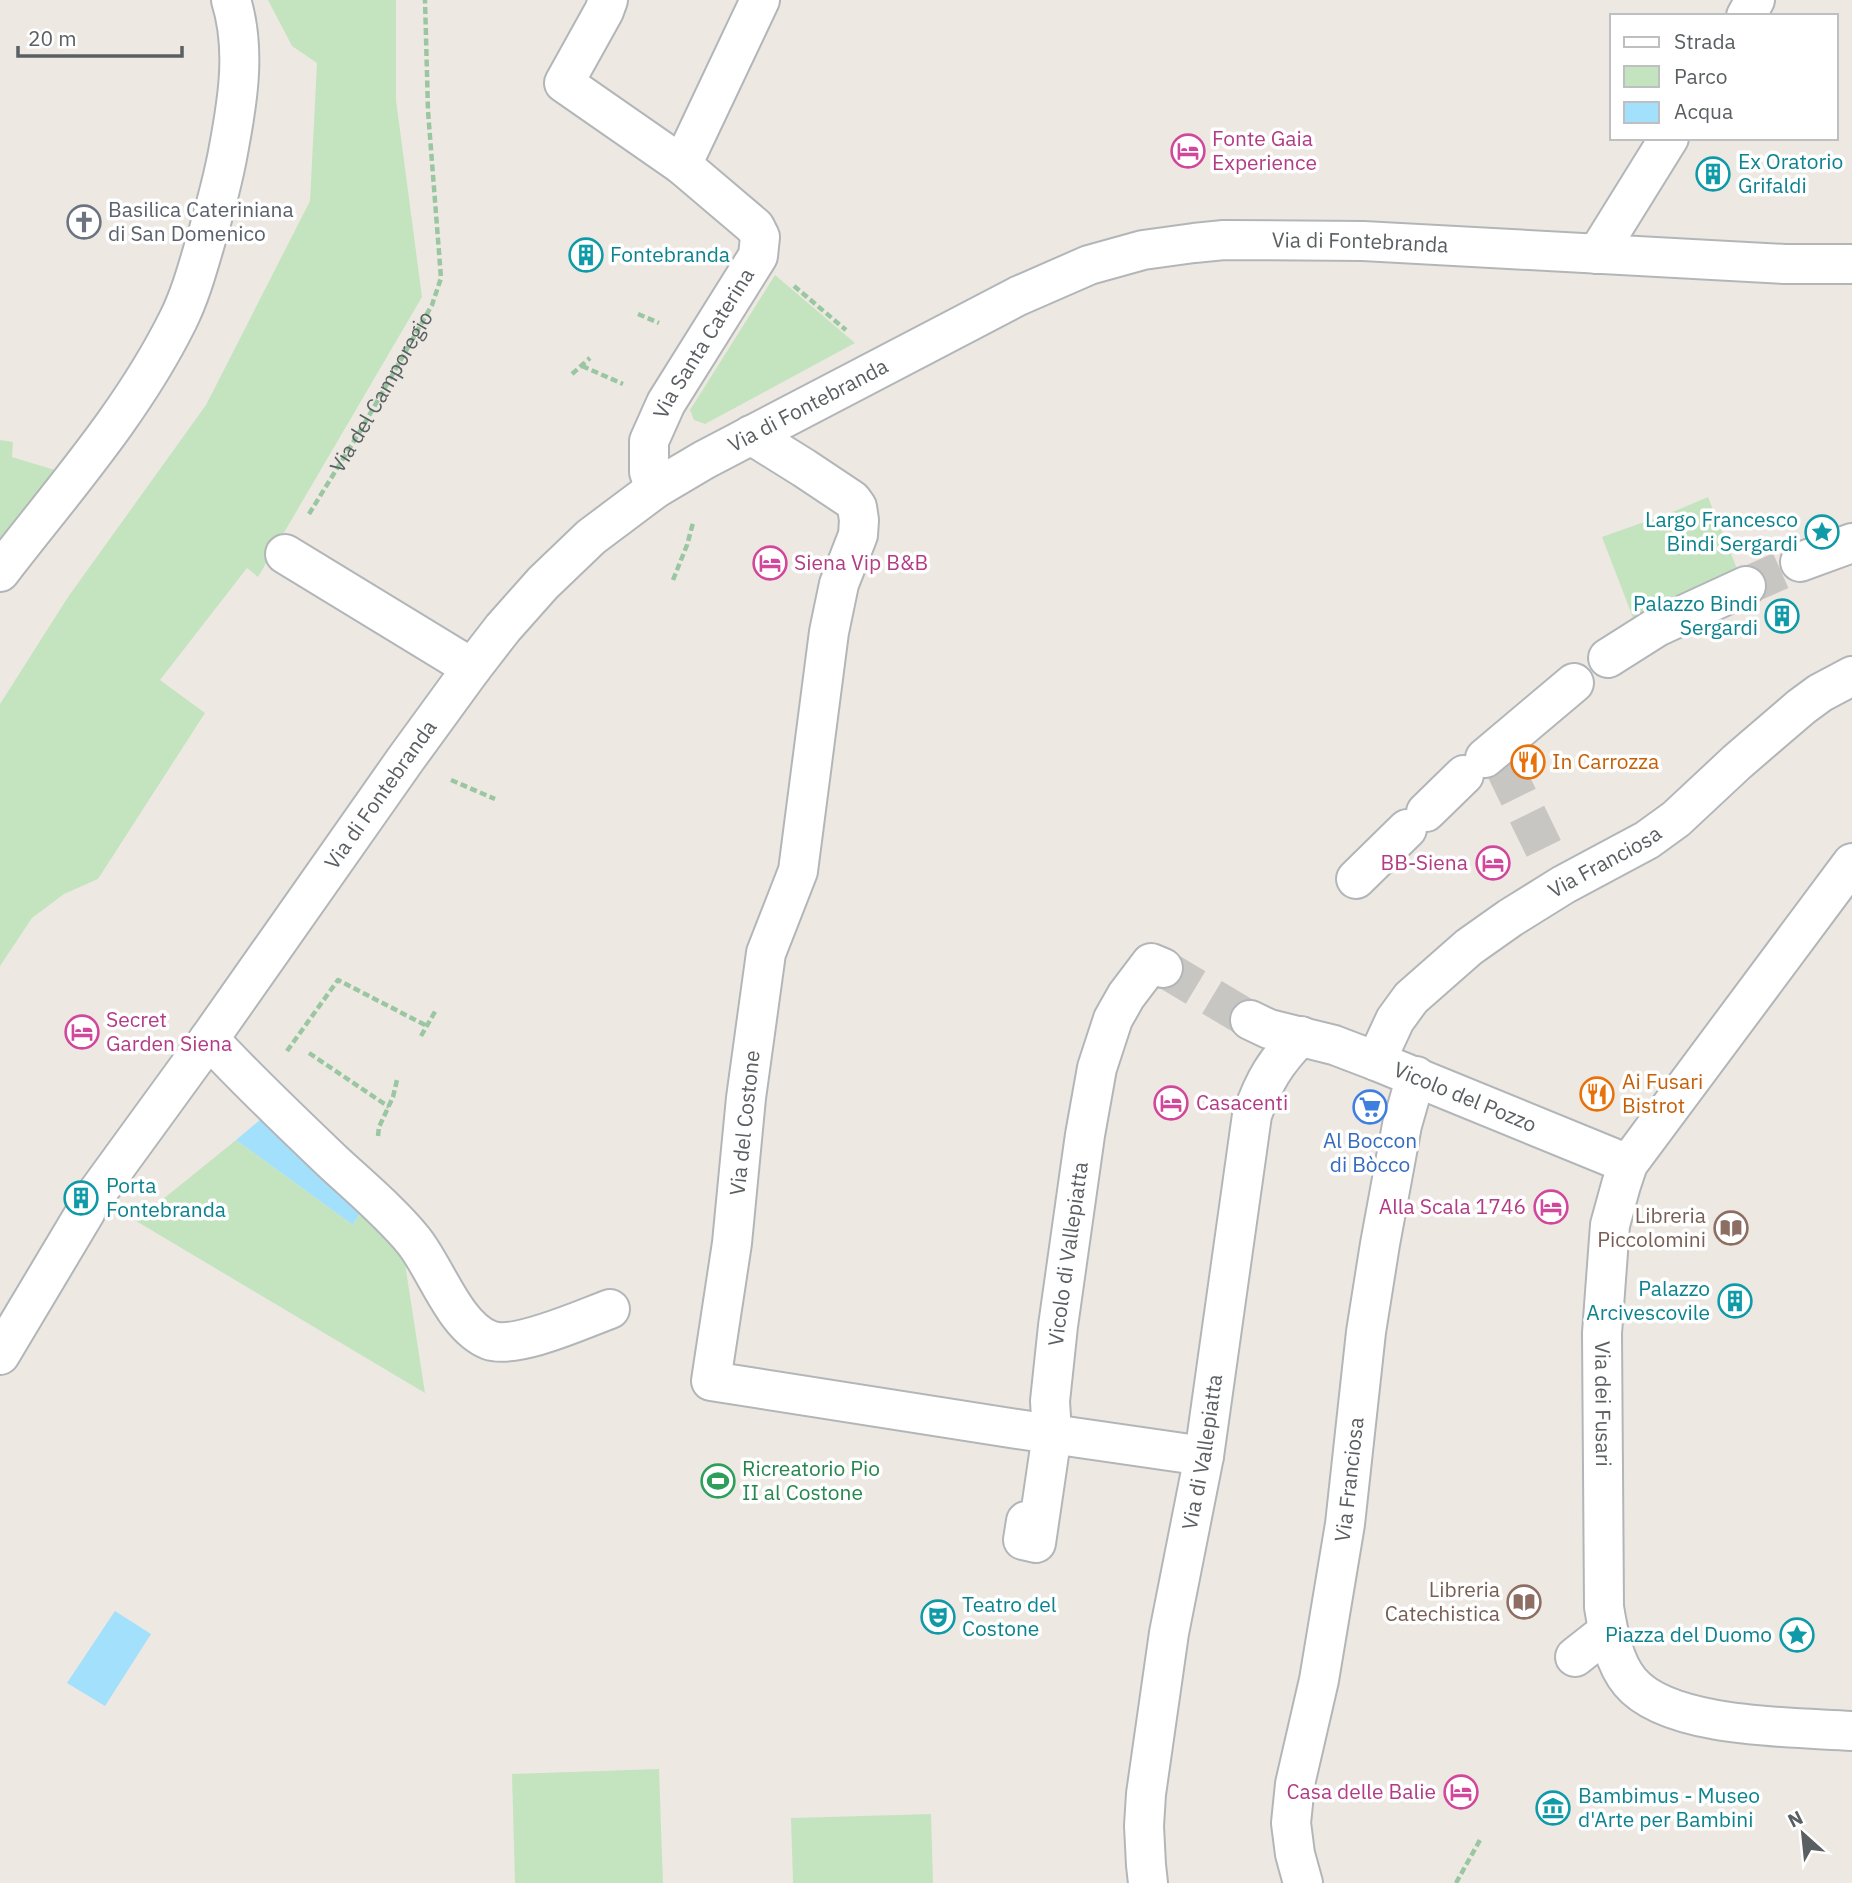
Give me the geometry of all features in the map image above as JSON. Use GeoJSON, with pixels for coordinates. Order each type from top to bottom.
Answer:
{"type":"FeatureCollection","features":[{"type":"Feature","properties":{"kind":"street"},"geometry":{"type":"LineString","coordinates":[[0,572],[111,429],[141,385],[178,320],[190,293],[221,189],[233,126],[240,70],[240,42],[232,0]]}},
{"type":"Feature","properties":{"kind":"street","name":"Via Santa Caterina"},"geometry":{"type":"LineString","coordinates":[[608,0],[564,83],[682,165],[755,227],[760,237],[758,256],[666,403],[649,441],[649,472],[654,489]]}},
{"type":"Feature","properties":{"kind":"street"},"geometry":{"type":"LineString","coordinates":[[682,165],[760,0]]}},
{"type":"Feature","properties":{"kind":"street"},"geometry":{"type":"LineString","coordinates":[[1597,254],[1668,140]]}},
{"type":"Feature","properties":{"kind":"street","name":"Via di Fontebranda"},"geometry":{"type":"LineString","coordinates":[[0,1355],[90,1204],[472,668],[543,583],[591,537],[654,489],[751,435],[1018,296],[1089,265],[1117,256],[1167,246],[1224,240],[1363,240],[1785,264],[1852,264]]}},
{"type":"Feature","properties":{"kind":"street","name":"Via del Costone"},"geometry":{"type":"LineString","coordinates":[[751,435],[852,500],[857,507],[859,520],[858,535],[839,584],[829,632],[798,871],[766,953],[746,1098],[732,1243],[711,1381],[1204,1456]]}},
{"type":"Feature","properties":{"kind":"street"},"geometry":{"type":"LineString","coordinates":[[1800,562],[1852,543]]}},
{"type":"Feature","properties":{"kind":"street"},"geometry":{"type":"LineString","coordinates":[[285,554],[472,668]]}},
{"type":"Feature","properties":{"kind":"street"},"geometry":{"type":"LineString","coordinates":[[1608,658],[1657,627],[1745,586]]}},
{"type":"Feature","properties":{"kind":"street","name":"Via Franciosa"},"geometry":{"type":"LineString","coordinates":[[1376,1061],[1395,1020],[1411,998],[1469,947],[1510,918],[1557,873],[1647,840],[1676,819],[1801,707],[1852,676]]}},
{"type":"Feature","properties":{"kind":"street"},"geometry":{"type":"LineString","coordinates":[[1356,879],[1416,820],[1574,683]]}},
{"type":"Feature","properties":{"kind":"street","name":"Via dei Fusari"},"geometry":{"type":"LineString","coordinates":[[1852,863],[1628,1164],[1610,1225],[1602,1333],[1604,1607],[1608,1631],[1620,1666],[1630,1683],[1660,1703],[1710,1718],[1852,1731]]}},
{"type":"Feature","properties":{"kind":"street","name":"Vicolo di Vallepiatta"},"geometry":{"type":"LineString","coordinates":[[1026,1521],[1024,1540],[1036,1543],[1052,1434],[1050,1401],[1058,1326],[1097,1068],[1113,1019],[1126,996],[1151,963],[1163,968]]}},
{"type":"Feature","properties":{"kind":"street"},"geometry":{"type":"LineString","coordinates":[[1250,1020],[1269,1029],[1301,1036]]}},
{"type":"Feature","properties":{"kind":"street","name":"Vicolo del Pozzo"},"geometry":{"type":"LineString","coordinates":[[1301,1036],[1334,1045],[1416,1076],[1628,1164]]}},
{"type":"Feature","properties":{"kind":"street","name":"Via di Vallepiatta"},"geometry":{"type":"LineString","coordinates":[[1148,1883],[1144,1826],[1146,1794],[1169,1633],[1204,1456],[1252,1115],[1263,1085],[1284,1053],[1301,1036]]}},
{"type":"Feature","properties":{"kind":"street"},"geometry":{"type":"LineString","coordinates":[[209,1039],[259,1092],[414,1241],[451,1302],[468,1326],[479,1334],[490,1341],[529,1339],[610,1310]]}},
{"type":"Feature","properties":{"kind":"street","name":"Via Franciosa"},"geometry":{"type":"LineString","coordinates":[[1303,1883],[1293,1838],[1291,1808],[1319,1680],[1345,1524],[1366,1332],[1380,1244],[1402,1125],[1416,1076]]}},
{"type":"Feature","properties":{"kind":"street"},"geometry":{"type":"LineString","coordinates":[[1575,1657],[1608,1631]]}},
{"type":"Feature","properties":{"kind":"path","name":"Via del Camporegio"},"geometry":{"type":"LineString","coordinates":[[285,554],[362,429],[426,316],[441,278],[429,124],[425,0]]}},
{"type":"Feature","properties":{"kind":"path"},"geometry":{"type":"LineString","coordinates":[[758,256],[887,364]]}},
{"type":"Feature","properties":{"kind":"path"},"geometry":{"type":"LineString","coordinates":[[572,374],[590,359]]}},
{"type":"Feature","properties":{"kind":"path"},"geometry":{"type":"LineString","coordinates":[[259,1092],[338,980],[427,1026]]}},
{"type":"Feature","properties":{"kind":"path"},"geometry":{"type":"LineString","coordinates":[[421,1036],[436,1010]]}},
{"type":"Feature","properties":{"kind":"path"},"geometry":{"type":"LineString","coordinates":[[309,1053],[389,1107]]}},
{"type":"Feature","properties":{"kind":"path"},"geometry":{"type":"LineString","coordinates":[[1456,1883],[1480,1840]]}},
{"type":"Feature","properties":{"kind":"green space"},"geometry":{"type":"Polygon","coordinates":[[[268,0],[396,0],[396,100],[422,297],[258,577],[247,568],[160,680],[205,713],[98,879],[64,894],[32,918],[0,966],[0,704],[68,597],[206,405],[310,201],[317,63],[292,46],[268,0]]]}},
{"type":"Feature","properties":{"kind":"green space"},"geometry":{"type":"Polygon","coordinates":[[[775,275],[855,343],[705,424],[694,420],[690,410],[775,275]]]}},
{"type":"Feature","properties":{"kind":"green space"},"geometry":{"type":"Polygon","coordinates":[[[0,440],[13,442],[12,457],[55,470],[0,538],[0,440]]]}},
{"type":"Feature","properties":{"kind":"green space"},"geometry":{"type":"Polygon","coordinates":[[[1708,497],[1738,571],[1635,623],[1602,537],[1708,497]]]}},
{"type":"Feature","properties":{"kind":"green space"},"geometry":{"type":"Polygon","coordinates":[[[236,1140],[353,1225],[362,1210],[404,1257],[425,1393],[136,1221],[236,1140]]]}},
{"type":"Feature","properties":{"kind":"green space"},"geometry":{"type":"Polygon","coordinates":[[[659,1769],[663,1883],[515,1883],[512,1774],[659,1769]]]}},
{"type":"Feature","properties":{"kind":"green space"},"geometry":{"type":"Polygon","coordinates":[[[931,1814],[933,1883],[793,1883],[791,1818],[931,1814]]]}},
{"type":"Feature","properties":{"kind":"water"},"geometry":{"type":"Polygon","coordinates":[[[267,1114],[362,1210],[353,1225],[236,1140],[267,1114]]]}},
{"type":"Feature","properties":{"kind":"water"},"geometry":{"type":"Polygon","coordinates":[[[115,1611],[151,1634],[105,1706],[67,1683],[115,1611]]]}},
{"type":"Feature","properties":{"kind":"tunnel"},"geometry":{"type":"LineString","coordinates":[[1746,586],[1800,562]]}},
{"type":"Feature","properties":{"kind":"tunnel"},"geometry":{"type":"LineString","coordinates":[[1502,763],[1550,861]]}},
{"type":"Feature","properties":{"kind":"tunnel"},"geometry":{"type":"LineString","coordinates":[[1163,968],[1250,1020]]}},
{"type":"Feature","properties":{"kind":"place","name":"Fonte Gaia Experience"},"geometry":{"type":"Point","coordinates":[1188,151]}},
{"type":"Feature","properties":{"kind":"place","name":"Ex Oratorio Grifaldi"},"geometry":{"type":"Point","coordinates":[1713,174]}},
{"type":"Feature","properties":{"kind":"place","name":"Basilica Cateriniana di San Domenico"},"geometry":{"type":"Point","coordinates":[84,222]}},
{"type":"Feature","properties":{"kind":"place","name":"Fontebranda"},"geometry":{"type":"Point","coordinates":[586,255]}},
{"type":"Feature","properties":{"kind":"place","name":"Largo Francesco Bindi Sergardi"},"geometry":{"type":"Point","coordinates":[1822,532]}},
{"type":"Feature","properties":{"kind":"place","name":"Siena Vip B&B"},"geometry":{"type":"Point","coordinates":[770,563]}},
{"type":"Feature","properties":{"kind":"place","name":"Palazzo Bindi Sergardi"},"geometry":{"type":"Point","coordinates":[1782,616]}},
{"type":"Feature","properties":{"kind":"place","name":"In Carrozza"},"geometry":{"type":"Point","coordinates":[1528,762]}},
{"type":"Feature","properties":{"kind":"place","name":"BB-Siena"},"geometry":{"type":"Point","coordinates":[1493,863]}},
{"type":"Feature","properties":{"kind":"place","name":"Secret Garden Siena"},"geometry":{"type":"Point","coordinates":[82,1032]}},
{"type":"Feature","properties":{"kind":"place","name":"Ai Fusari Bistrot"},"geometry":{"type":"Point","coordinates":[1597,1094]}},
{"type":"Feature","properties":{"kind":"place","name":"Casacenti"},"geometry":{"type":"Point","coordinates":[1171,1103]}},
{"type":"Feature","properties":{"kind":"place","name":"Al Boccon di Bòcco"},"geometry":{"type":"Point","coordinates":[1370,1107]}},
{"type":"Feature","properties":{"kind":"place","name":"Porta Fontebranda"},"geometry":{"type":"Point","coordinates":[81,1198]}},
{"type":"Feature","properties":{"kind":"place","name":"Alla Scala 1746"},"geometry":{"type":"Point","coordinates":[1551,1207]}},
{"type":"Feature","properties":{"kind":"place","name":"Libreria Piccolomini"},"geometry":{"type":"Point","coordinates":[1731,1228]}},
{"type":"Feature","properties":{"kind":"place","name":"Palazzo Arcivescovile"},"geometry":{"type":"Point","coordinates":[1735,1301]}},
{"type":"Feature","properties":{"kind":"place","name":"Ricreatorio Pio II al Costone"},"geometry":{"type":"Point","coordinates":[718,1481]}},
{"type":"Feature","properties":{"kind":"place","name":"Libreria Catechistica"},"geometry":{"type":"Point","coordinates":[1524,1602]}},
{"type":"Feature","properties":{"kind":"place","name":"Teatro del Costone"},"geometry":{"type":"Point","coordinates":[938,1617]}},
{"type":"Feature","properties":{"kind":"place","name":"Piazza del Duomo"},"geometry":{"type":"Point","coordinates":[1797,1635]}},
{"type":"Feature","properties":{"kind":"place","name":"Casa delle Balie"},"geometry":{"type":"Point","coordinates":[1461,1792]}},
{"type":"Feature","properties":{"kind":"place","name":"Bambimus - Museo d'Arte per Bambini"},"geometry":{"type":"Point","coordinates":[1553,1808]}}]}
